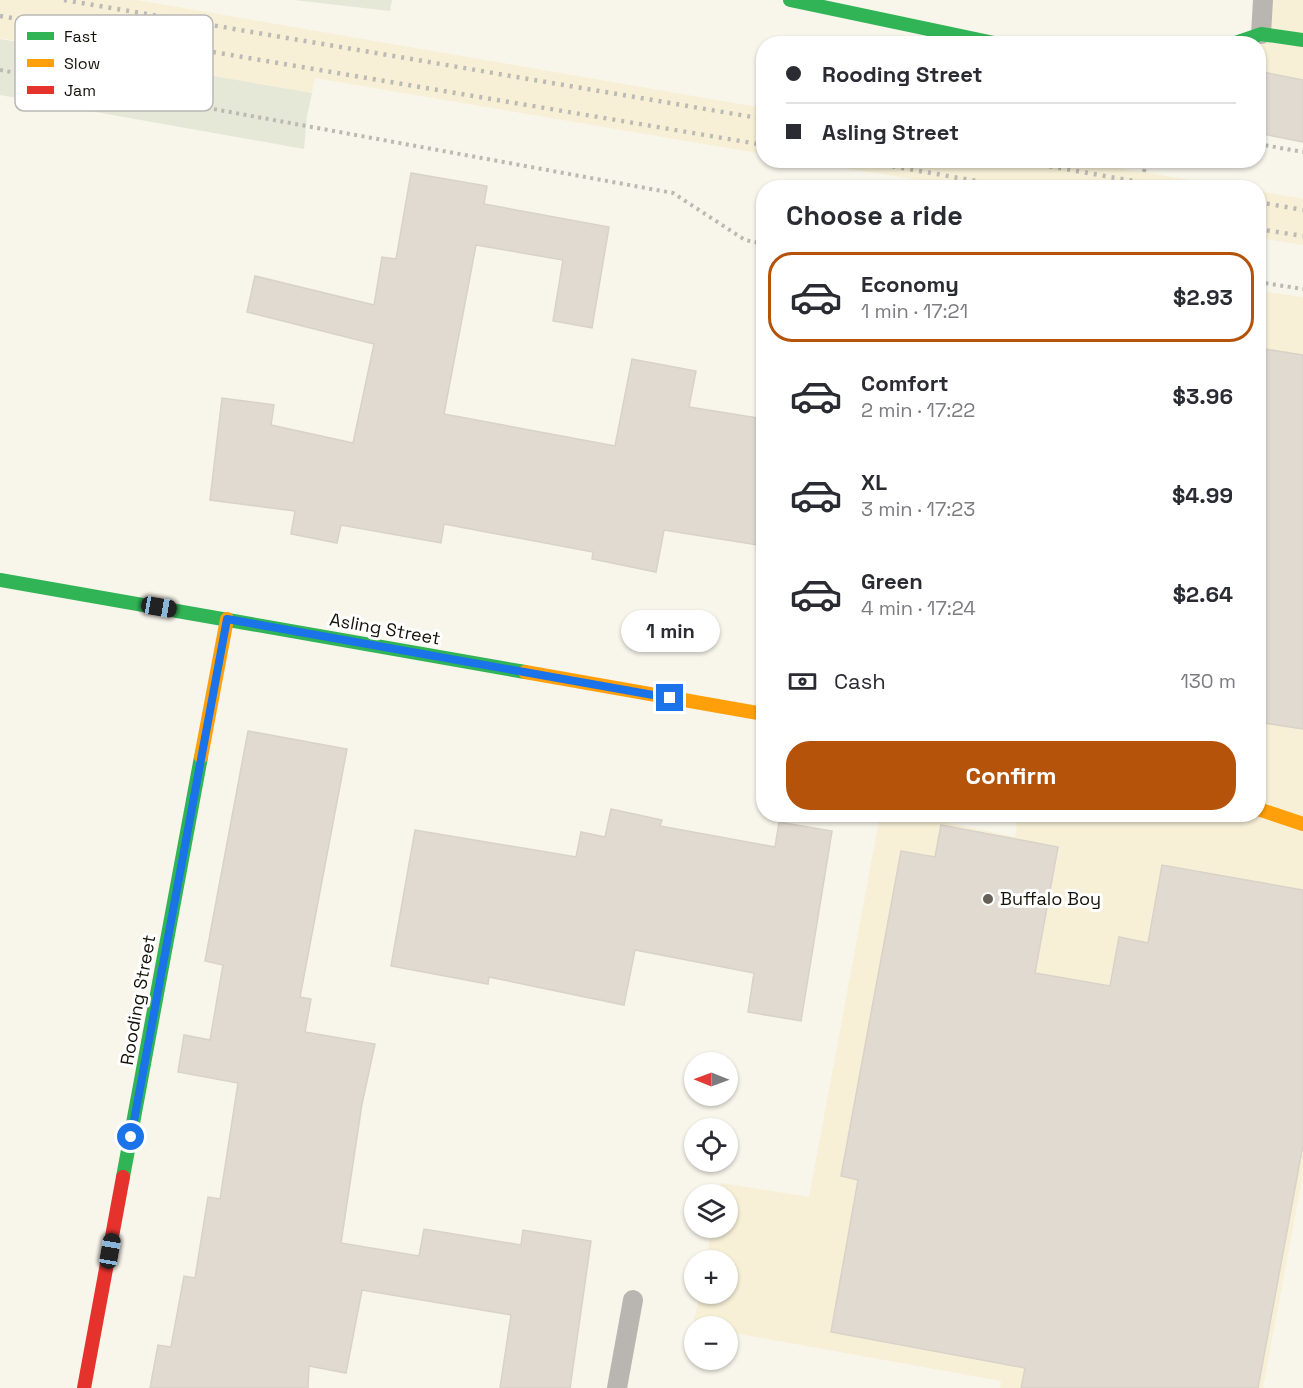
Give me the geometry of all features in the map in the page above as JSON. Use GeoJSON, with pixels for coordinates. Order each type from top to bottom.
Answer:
{"type":"FeatureCollection","features":[{"type":"Feature","properties":{"kind":"street"},"geometry":{"type":"LineString","coordinates":[[790,0],[961,36]]}},
{"type":"Feature","properties":{"kind":"street"},"geometry":{"type":"LineString","coordinates":[[1255,36],[1261,34],[1303,40]]}},
{"type":"Feature","properties":{"kind":"street","name":"Asling Street"},"geometry":{"type":"LineString","coordinates":[[0,580],[756,713]]}},
{"type":"Feature","properties":{"kind":"street","name":"Rooding Street"},"geometry":{"type":"LineString","coordinates":[[84,1388],[227,619]]}},
{"type":"Feature","properties":{"kind":"street"},"geometry":{"type":"LineString","coordinates":[[1266,812],[1303,824]]}},
{"type":"Feature","properties":{"kind":"lane"},"geometry":{"type":"LineString","coordinates":[[1261,34],[1263,0]]}},
{"type":"Feature","properties":{"kind":"lane"},"geometry":{"type":"LineString","coordinates":[[617,1388],[633,1300]]}},
{"type":"Feature","properties":{"kind":"path"},"geometry":{"type":"LineString","coordinates":[[0,70],[15,73]]}},
{"type":"Feature","properties":{"kind":"path"},"geometry":{"type":"LineString","coordinates":[[213,109],[673,193],[745,240],[756,242]]}},
{"type":"Feature","properties":{"kind":"path"},"geometry":{"type":"LineString","coordinates":[[1266,145],[1303,152]]}},
{"type":"Feature","properties":{"kind":"path"},"geometry":{"type":"LineString","coordinates":[[1144,172],[1145,168]]}},
{"type":"Feature","properties":{"kind":"path"},"geometry":{"type":"LineString","coordinates":[[1266,283],[1303,290]]}},
{"type":"Feature","properties":{"kind":"shaded area"},"geometry":{"type":"Polygon","coordinates":[[[0,0],[137,0],[756,107],[756,153],[315,78],[312,93],[213,76],[213,15],[15,15],[15,41],[0,38],[0,0]]]}},
{"type":"Feature","properties":{"kind":"shaded area"},"geometry":{"type":"Polygon","coordinates":[[[1255,0],[1303,0],[1303,142],[1266,84],[1266,36],[1259,36],[1255,0]]]}},
{"type":"Feature","properties":{"kind":"shaded area"},"geometry":{"type":"Polygon","coordinates":[[[844,168],[1117,168],[1192,180],[918,180],[844,168]]]}},
{"type":"Feature","properties":{"kind":"shaded area"},"geometry":{"type":"Polygon","coordinates":[[[1266,192],[1303,199],[1303,245],[1266,239],[1266,192]]]}},
{"type":"Feature","properties":{"kind":"shaded area"},"geometry":{"type":"Polygon","coordinates":[[[1266,292],[1303,297],[1303,1174],[1263,1388],[1000,1388],[1001,1381],[738,1334],[738,1316],[695,1316],[698,1304],[738,1304],[738,1250],[708,1250],[710,1238],[738,1238],[738,1186],[809,1197],[879,822],[943,822],[1015,837],[1017,822],[1266,822],[1266,292]]]}},
{"type":"Feature","properties":{"kind":"green space"},"geometry":{"type":"Polygon","coordinates":[[[294,0],[392,0],[390,11],[294,0]]]}},
{"type":"Feature","properties":{"kind":"green space"},"geometry":{"type":"Polygon","coordinates":[[[0,39],[15,42],[15,98],[0,95],[0,39]]]}},
{"type":"Feature","properties":{"kind":"green space"},"geometry":{"type":"Polygon","coordinates":[[[213,76],[312,93],[304,149],[90,111],[213,111],[213,76]]]}},
{"type":"Feature","properties":{"kind":"building"},"geometry":{"type":"Polygon","coordinates":[[[1266,73],[1303,80],[1303,142],[1266,135],[1266,73]]]}},
{"type":"Feature","properties":{"kind":"building"},"geometry":{"type":"Polygon","coordinates":[[[411,173],[487,186],[484,204],[609,227],[592,328],[553,321],[563,260],[476,245],[444,414],[615,446],[632,359],[696,371],[689,407],[756,418],[756,545],[664,530],[656,572],[592,559],[593,552],[444,524],[441,543],[341,525],[337,543],[291,534],[295,511],[210,500],[222,398],[274,405],[271,425],[353,443],[374,344],[247,312],[255,276],[374,305],[382,257],[396,259],[411,173]]]}},
{"type":"Feature","properties":{"kind":"building"},"geometry":{"type":"Polygon","coordinates":[[[1266,349],[1303,355],[1303,729],[1266,723],[1266,349]]]}},
{"type":"Feature","properties":{"kind":"building"},"geometry":{"type":"Polygon","coordinates":[[[248,731],[347,749],[300,997],[311,999],[305,1032],[375,1044],[362,1104],[341,1243],[419,1256],[424,1229],[521,1245],[523,1230],[591,1241],[570,1388],[500,1388],[511,1315],[362,1290],[346,1373],[309,1366],[308,1388],[150,1388],[158,1345],[171,1347],[184,1276],[195,1278],[208,1197],[220,1199],[238,1083],[178,1072],[184,1035],[210,1040],[223,965],[205,961],[248,731]]]}},
{"type":"Feature","properties":{"kind":"building"},"geometry":{"type":"Polygon","coordinates":[[[611,809],[662,820],[660,826],[775,847],[779,822],[832,831],[801,1021],[748,1012],[754,973],[635,950],[624,1005],[489,977],[488,984],[391,966],[415,830],[576,857],[581,832],[605,837],[611,809]]]}},
{"type":"Feature","properties":{"kind":"building"},"geometry":{"type":"Polygon","coordinates":[[[941,825],[1058,847],[1035,973],[1110,986],[1119,937],[1148,943],[1162,865],[1303,890],[1303,1145],[1258,1388],[1021,1388],[1025,1368],[831,1332],[858,1180],[841,1176],[901,851],[935,857],[941,825]]]}},
{"type":"Feature","properties":{"kind":"railway"},"geometry":{"type":"LineString","coordinates":[[64,0],[152,15]]}},
{"type":"Feature","properties":{"kind":"railway"},"geometry":{"type":"LineString","coordinates":[[0,16],[15,19]]}},
{"type":"Feature","properties":{"kind":"railway"},"geometry":{"type":"LineString","coordinates":[[213,25],[756,118]]}},
{"type":"Feature","properties":{"kind":"railway"},"geometry":{"type":"LineString","coordinates":[[213,52],[756,144]]}},
{"type":"Feature","properties":{"kind":"railway"},"geometry":{"type":"LineString","coordinates":[[902,168],[971,180]]}},
{"type":"Feature","properties":{"kind":"railway"},"geometry":{"type":"LineString","coordinates":[[1059,168],[1128,180]]}},
{"type":"Feature","properties":{"kind":"railway"},"geometry":{"type":"LineString","coordinates":[[1266,203],[1303,210]]}},
{"type":"Feature","properties":{"kind":"railway"},"geometry":{"type":"LineString","coordinates":[[1266,230],[1303,236]]}},
{"type":"Feature","properties":{"kind":"traffic: fast"},"geometry":{"type":"LineString","coordinates":[[790,0],[961,36]]}},
{"type":"Feature","properties":{"kind":"traffic: fast"},"geometry":{"type":"LineString","coordinates":[[1255,36],[1261,34],[1303,40]]}},
{"type":"Feature","properties":{"kind":"traffic: fast"},"geometry":{"type":"LineString","coordinates":[[0,580],[525,672]]}},
{"type":"Feature","properties":{"kind":"traffic: fast"},"geometry":{"type":"LineString","coordinates":[[123,1177],[201,757]]}},
{"type":"Feature","properties":{"kind":"traffic: slow"},"geometry":{"type":"LineString","coordinates":[[201,757],[227,619]]}},
{"type":"Feature","properties":{"kind":"traffic: slow"},"geometry":{"type":"LineString","coordinates":[[525,672],[756,713]]}},
{"type":"Feature","properties":{"kind":"traffic: slow"},"geometry":{"type":"LineString","coordinates":[[1266,812],[1303,824]]}},
{"type":"Feature","properties":{"kind":"traffic: jam"},"geometry":{"type":"LineString","coordinates":[[84,1388],[123,1177]]}},
{"type":"Feature","properties":{"kind":"place","name":"Buffalo Boy"},"geometry":{"type":"Point","coordinates":[988,899]}},
{"type":"Feature","properties":{"kind":"route"},"geometry":{"type":"LineString","coordinates":[[131,1137],[227,619],[670,698]]}}]}
